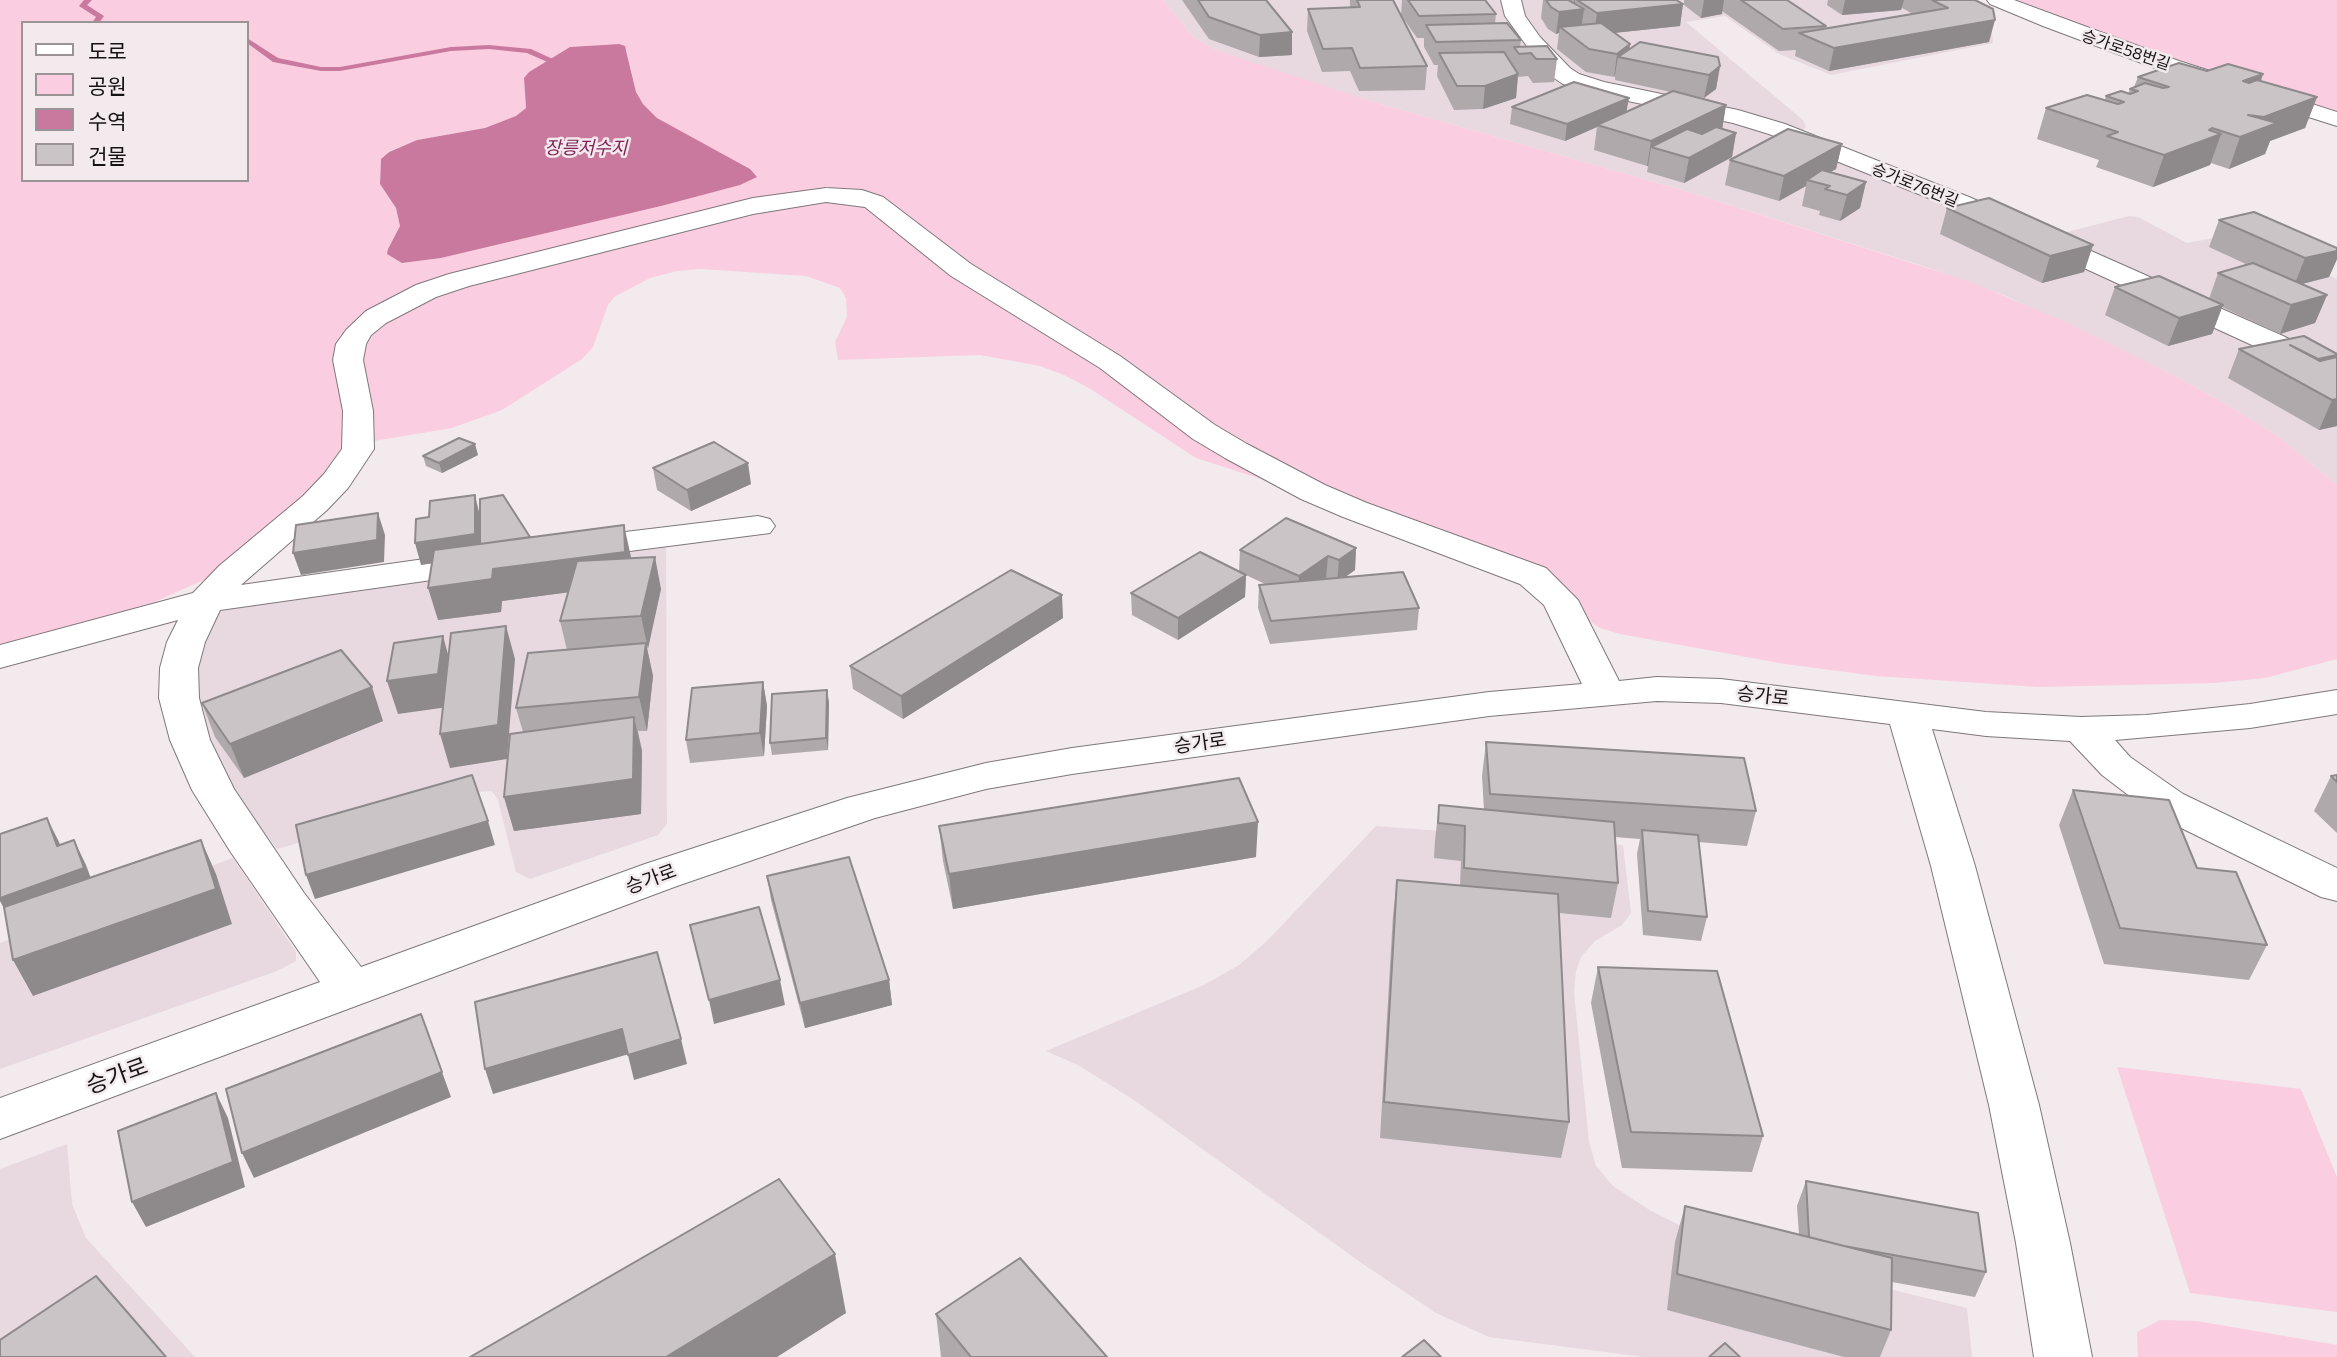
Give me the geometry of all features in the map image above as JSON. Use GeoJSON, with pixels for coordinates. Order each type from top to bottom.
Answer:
{"type":"FeatureCollection","features":[{"type":"Feature","properties":{"kind":"street","name":"승가로76번길"},"geometry":{"type":"LineString","coordinates":[[1511,0],[1515,16],[1533,41],[1562,73],[1571,79],[1599,88],[1738,117],[1777,129],[1960,202],[2273,342],[2337,375]]}},
{"type":"Feature","properties":{"kind":"street","name":"승가로58번길"},"geometry":{"type":"LineString","coordinates":[[1997,0],[2136,54],[2337,119]]}},
{"type":"Feature","properties":{"kind":"street"},"geometry":{"type":"LineString","coordinates":[[352,989],[245,841],[213,790],[190,740],[179,698],[179,668],[186,642],[206,601],[232,574],[315,503],[337,481],[352,460],[358,449],[358,411],[348,360],[351,344],[360,330],[376,317],[426,291],[536,260],[786,199],[847,195],[862,198],[885,209],[929,248],[961,270],[1084,345],[1204,432],[1254,461],[1355,510],[1533,576],[1560,600],[1605,692]]}},
{"type":"Feature","properties":{"kind":"street"},"geometry":{"type":"LineString","coordinates":[[0,657],[206,601],[624,540],[758,526]]}},
{"type":"Feature","properties":{"kind":"street","name":"승가로"},"geometry":{"type":"LineString","coordinates":[[0,1119],[661,875],[862,808],[940,787],[1072,761],[1489,704],[1657,689],[1721,691],[1986,724],[2081,729],[2250,716],[2337,702]]}},
{"type":"Feature","properties":{"kind":"street"},"geometry":{"type":"LineString","coordinates":[[1907,714],[1954,866],[2014,1105],[2043,1243],[2063,1357]]}},
{"type":"Feature","properties":{"kind":"street"},"geometry":{"type":"LineString","coordinates":[[2081,729],[2116,766],[2168,804],[2337,886]]}},
{"type":"Feature","properties":{"kind":"shaded area"},"geometry":{"type":"Polygon","coordinates":[[[1163,0],[1933,0],[1992,31],[1993,43],[1831,75],[1779,54],[1725,16],[1686,22],[1803,120],[1806,127],[1801,133],[2033,241],[2129,216],[2138,217],[2187,243],[2235,234],[2337,279],[2337,485],[2279,437],[2233,408],[2171,374],[2006,296],[1926,267],[1689,192],[1377,103],[1244,61],[1193,37],[1163,0]]]}},
{"type":"Feature","properties":{"kind":"shaded area"},"geometry":{"type":"Polygon","coordinates":[[[666,544],[667,824],[658,835],[530,879],[516,872],[498,800],[492,791],[475,792],[277,849],[239,800],[208,741],[195,681],[201,648],[218,613],[233,607],[666,544]]]}},
{"type":"Feature","properties":{"kind":"shaded area"},"geometry":{"type":"Polygon","coordinates":[[[1376,826],[1623,845],[1631,913],[1622,925],[1595,941],[1581,957],[1576,971],[1574,992],[1589,1142],[1596,1166],[1613,1186],[1651,1211],[1702,1236],[1778,1262],[1967,1308],[1972,1357],[1644,1357],[1489,1337],[1436,1313],[1134,1100],[1078,1065],[1046,1051],[1204,985],[1239,965],[1267,941],[1376,826]]]}},
{"type":"Feature","properties":{"kind":"shaded area"},"geometry":{"type":"Polygon","coordinates":[[[233,858],[296,952],[296,961],[277,971],[0,1069],[0,943],[233,858]]]}},
{"type":"Feature","properties":{"kind":"shaded area"},"geometry":{"type":"Polygon","coordinates":[[[67,1144],[72,1204],[86,1238],[195,1357],[0,1357],[0,1169],[67,1144]]]}},
{"type":"Feature","properties":{"kind":"green space"},"geometry":{"type":"Polygon","coordinates":[[[0,0],[1163,0],[1193,37],[1218,51],[1377,103],[1689,192],[1971,282],[2068,323],[2233,408],[2279,437],[2337,485],[2337,659],[2265,678],[2215,683],[2038,687],[1876,676],[1785,664],[1600,628],[1583,617],[1561,582],[1538,564],[1196,458],[1089,388],[1040,366],[980,355],[838,360],[835,342],[847,317],[846,298],[840,288],[806,276],[701,269],[677,271],[650,278],[614,297],[608,305],[593,347],[582,359],[502,410],[452,428],[374,441],[337,467],[219,573],[150,604],[0,648],[0,0]],[[619,44],[570,47],[529,72],[524,78],[526,108],[517,116],[485,128],[417,140],[388,152],[381,159],[380,184],[396,208],[400,226],[388,249],[402,263],[441,258],[661,206],[749,169],[657,118],[636,92],[627,50],[619,44]]]}},
{"type":"Feature","properties":{"kind":"green space"},"geometry":{"type":"Polygon","coordinates":[[[2011,0],[2337,0],[2337,113],[2210,72],[2011,0]]]}},
{"type":"Feature","properties":{"kind":"green space"},"geometry":{"type":"Polygon","coordinates":[[[2117,1067],[2301,1089],[2337,1177],[2337,1312],[2190,1293],[2117,1067]]]}},
{"type":"Feature","properties":{"kind":"green space"},"geometry":{"type":"Polygon","coordinates":[[[2160,1320],[2197,1321],[2337,1345],[2337,1357],[2138,1357],[2137,1332],[2160,1320]]]}},
{"type":"Feature","properties":{"kind":"water","name":"장릉저수지"},"geometry":{"type":"Polygon","coordinates":[[[619,44],[625,46],[636,92],[657,118],[750,169],[757,177],[740,185],[661,206],[441,258],[402,263],[387,254],[400,226],[396,208],[380,184],[381,159],[389,152],[417,140],[485,128],[516,116],[526,108],[524,78],[529,72],[570,47],[619,44]]]}},
{"type":"Feature","properties":{"kind":"building"},"geometry":{"type":"Polygon","coordinates":[[[1198,0],[1266,0],[1292,32],[1260,35],[1209,17],[1198,0]]]}},
{"type":"Feature","properties":{"kind":"building"},"geometry":{"type":"Polygon","coordinates":[[[1357,0],[1393,0],[1427,66],[1360,68],[1352,48],[1323,49],[1308,9],[1360,7],[1357,0]]]}},
{"type":"Feature","properties":{"kind":"building"},"geometry":{"type":"Polygon","coordinates":[[[1408,0],[1485,0],[1496,14],[1419,16],[1408,0]]]}},
{"type":"Feature","properties":{"kind":"building"},"geometry":{"type":"Polygon","coordinates":[[[1546,0],[1568,0],[1584,9],[1559,12],[1546,0]]]}},
{"type":"Feature","properties":{"kind":"building"},"geometry":{"type":"Polygon","coordinates":[[[1577,0],[1676,0],[1683,4],[1597,13],[1577,0]]]}},
{"type":"Feature","properties":{"kind":"building"},"geometry":{"type":"Polygon","coordinates":[[[1741,0],[1787,0],[1826,26],[1783,29],[1741,0]]]}},
{"type":"Feature","properties":{"kind":"building"},"geometry":{"type":"Polygon","coordinates":[[[1932,0],[1975,0],[1993,9],[1995,20],[1834,48],[1799,33],[1948,8],[1932,0]]]}},
{"type":"Feature","properties":{"kind":"building"},"geometry":{"type":"Polygon","coordinates":[[[1507,23],[1521,40],[1436,42],[1426,25],[1507,23]]]}},
{"type":"Feature","properties":{"kind":"building"},"geometry":{"type":"Polygon","coordinates":[[[1601,23],[1630,44],[1617,54],[1589,49],[1560,27],[1601,23]]]}},
{"type":"Feature","properties":{"kind":"building"},"geometry":{"type":"Polygon","coordinates":[[[1640,42],[1718,57],[1720,66],[1709,75],[1618,57],[1640,42]]]}},
{"type":"Feature","properties":{"kind":"building"},"geometry":{"type":"Polygon","coordinates":[[[1547,46],[1557,59],[1536,59],[1531,53],[1519,54],[1514,47],[1547,46]]]}},
{"type":"Feature","properties":{"kind":"building"},"geometry":{"type":"Polygon","coordinates":[[[1504,52],[1518,74],[1485,86],[1457,86],[1439,53],[1504,52]]]}},
{"type":"Feature","properties":{"kind":"building"},"geometry":{"type":"Polygon","coordinates":[[[2179,63],[2207,71],[2228,64],[2263,74],[2243,81],[2249,83],[2257,80],[2317,97],[2264,117],[2248,115],[2277,123],[2240,137],[2212,128],[2209,130],[2221,134],[2164,155],[2107,136],[2118,132],[2046,108],[2087,95],[2118,104],[2124,102],[2106,96],[2121,91],[2130,94],[2138,91],[2130,89],[2145,83],[2169,87],[2138,77],[2179,63]]]}},
{"type":"Feature","properties":{"kind":"building"},"geometry":{"type":"Polygon","coordinates":[[[1574,82],[1629,98],[1567,124],[1512,107],[1574,82]]]}},
{"type":"Feature","properties":{"kind":"building"},"geometry":{"type":"Polygon","coordinates":[[[1673,91],[1726,105],[1651,141],[1597,125],[1673,91]]]}},
{"type":"Feature","properties":{"kind":"building"},"geometry":{"type":"Polygon","coordinates":[[[1716,127],[1736,133],[1689,158],[1651,147],[1687,129],[1702,134],[1716,127]]]}},
{"type":"Feature","properties":{"kind":"building"},"geometry":{"type":"Polygon","coordinates":[[[1788,129],[1842,144],[1784,176],[1730,160],[1788,129]]]}},
{"type":"Feature","properties":{"kind":"building"},"geometry":{"type":"Polygon","coordinates":[[[1822,170],[1866,182],[1847,195],[1825,189],[1830,186],[1807,180],[1822,170]]]}},
{"type":"Feature","properties":{"kind":"building"},"geometry":{"type":"Polygon","coordinates":[[[1989,198],[2093,245],[2050,256],[1947,208],[1989,198]]]}},
{"type":"Feature","properties":{"kind":"building"},"geometry":{"type":"Polygon","coordinates":[[[2254,212],[2337,248],[2337,251],[2305,258],[2219,220],[2254,212]]]}},
{"type":"Feature","properties":{"kind":"building"},"geometry":{"type":"Polygon","coordinates":[[[2253,263],[2327,295],[2291,305],[2218,273],[2253,263]]]}},
{"type":"Feature","properties":{"kind":"building"},"geometry":{"type":"Polygon","coordinates":[[[2159,276],[2223,305],[2179,318],[2115,287],[2159,276]]]}},
{"type":"Feature","properties":{"kind":"building"},"geometry":{"type":"Polygon","coordinates":[[[2304,336],[2337,354],[2318,359],[2290,345],[2320,361],[2337,357],[2337,399],[2332,400],[2239,349],[2304,336]]]}},
{"type":"Feature","properties":{"kind":"building"},"geometry":{"type":"Polygon","coordinates":[[[459,438],[475,444],[439,463],[423,456],[459,438]]]}},
{"type":"Feature","properties":{"kind":"building"},"geometry":{"type":"Polygon","coordinates":[[[714,442],[748,463],[687,490],[653,468],[714,442]]]}},
{"type":"Feature","properties":{"kind":"building"},"geometry":{"type":"Polygon","coordinates":[[[475,495],[475,534],[415,543],[416,519],[429,517],[430,501],[475,495]]]}},
{"type":"Feature","properties":{"kind":"building"},"geometry":{"type":"Polygon","coordinates":[[[503,495],[530,537],[480,544],[480,499],[503,495]]]}},
{"type":"Feature","properties":{"kind":"building"},"geometry":{"type":"Polygon","coordinates":[[[378,513],[377,540],[293,553],[296,525],[378,513]]]}},
{"type":"Feature","properties":{"kind":"building"},"geometry":{"type":"Polygon","coordinates":[[[1286,518],[1356,548],[1339,560],[1328,556],[1299,576],[1240,550],[1286,518]]]}},
{"type":"Feature","properties":{"kind":"building"},"geometry":{"type":"Polygon","coordinates":[[[624,525],[625,552],[493,569],[492,579],[428,588],[434,550],[624,525]]]}},
{"type":"Feature","properties":{"kind":"building"},"geometry":{"type":"Polygon","coordinates":[[[1200,552],[1246,575],[1178,618],[1131,593],[1200,552]]]}},
{"type":"Feature","properties":{"kind":"building"},"geometry":{"type":"Polygon","coordinates":[[[655,557],[641,616],[560,621],[577,561],[655,557]]]}},
{"type":"Feature","properties":{"kind":"building"},"geometry":{"type":"Polygon","coordinates":[[[1011,570],[1062,595],[901,696],[850,666],[1011,570]]]}},
{"type":"Feature","properties":{"kind":"building"},"geometry":{"type":"Polygon","coordinates":[[[1403,572],[1419,608],[1271,621],[1259,585],[1403,572]]]}},
{"type":"Feature","properties":{"kind":"building"},"geometry":{"type":"Polygon","coordinates":[[[506,626],[498,725],[440,734],[451,633],[506,626]]]}},
{"type":"Feature","properties":{"kind":"building"},"geometry":{"type":"Polygon","coordinates":[[[443,636],[438,674],[387,681],[394,643],[443,636]]]}},
{"type":"Feature","properties":{"kind":"building"},"geometry":{"type":"Polygon","coordinates":[[[646,643],[639,697],[516,708],[528,653],[646,643]]]}},
{"type":"Feature","properties":{"kind":"building"},"geometry":{"type":"Polygon","coordinates":[[[341,650],[372,687],[230,744],[202,703],[341,650]]]}},
{"type":"Feature","properties":{"kind":"building"},"geometry":{"type":"Polygon","coordinates":[[[763,682],[760,733],[686,740],[692,688],[763,682]]]}},
{"type":"Feature","properties":{"kind":"building"},"geometry":{"type":"Polygon","coordinates":[[[827,690],[826,738],[770,743],[772,694],[827,690]]]}},
{"type":"Feature","properties":{"kind":"building"},"geometry":{"type":"Polygon","coordinates":[[[634,717],[633,779],[504,797],[510,734],[634,717]]]}},
{"type":"Feature","properties":{"kind":"building"},"geometry":{"type":"Polygon","coordinates":[[[1486,742],[1744,758],[1756,811],[1490,794],[1486,742]]]}},
{"type":"Feature","properties":{"kind":"building"},"geometry":{"type":"Polygon","coordinates":[[[472,775],[488,821],[306,875],[296,825],[472,775]]]}},
{"type":"Feature","properties":{"kind":"building"},"geometry":{"type":"Polygon","coordinates":[[[1239,778],[1258,822],[949,874],[939,826],[1239,778]]]}},
{"type":"Feature","properties":{"kind":"building"},"geometry":{"type":"Polygon","coordinates":[[[2073,790],[2169,800],[2197,868],[2236,872],[2267,945],[2120,928],[2073,790]]]}},
{"type":"Feature","properties":{"kind":"building"},"geometry":{"type":"Polygon","coordinates":[[[1439,805],[1614,822],[1618,883],[1464,868],[1465,826],[1438,823],[1439,805]]]}},
{"type":"Feature","properties":{"kind":"building"},"geometry":{"type":"Polygon","coordinates":[[[47,818],[57,846],[74,840],[84,868],[0,898],[0,834],[47,818]]]}},
{"type":"Feature","properties":{"kind":"building"},"geometry":{"type":"Polygon","coordinates":[[[1642,830],[1698,835],[1707,917],[1648,911],[1642,830]]]}},
{"type":"Feature","properties":{"kind":"building"},"geometry":{"type":"Polygon","coordinates":[[[201,840],[216,889],[13,960],[4,907],[201,840]]]}},
{"type":"Feature","properties":{"kind":"building"},"geometry":{"type":"Polygon","coordinates":[[[849,857],[889,980],[800,1003],[767,876],[849,857]]]}},
{"type":"Feature","properties":{"kind":"building"},"geometry":{"type":"Polygon","coordinates":[[[1397,880],[1558,894],[1569,1122],[1384,1102],[1397,880]]]}},
{"type":"Feature","properties":{"kind":"building"},"geometry":{"type":"Polygon","coordinates":[[[759,907],[780,980],[709,1000],[690,925],[759,907]]]}},
{"type":"Feature","properties":{"kind":"building"},"geometry":{"type":"Polygon","coordinates":[[[657,952],[681,1039],[628,1055],[622,1029],[485,1069],[475,1002],[657,952]]]}},
{"type":"Feature","properties":{"kind":"building"},"geometry":{"type":"Polygon","coordinates":[[[1598,967],[1717,971],[1763,1136],[1631,1132],[1598,967]]]}},
{"type":"Feature","properties":{"kind":"building"},"geometry":{"type":"Polygon","coordinates":[[[421,1014],[442,1072],[242,1153],[226,1089],[421,1014]]]}},
{"type":"Feature","properties":{"kind":"building"},"geometry":{"type":"Polygon","coordinates":[[[216,1093],[233,1162],[132,1202],[118,1131],[216,1093]]]}},
{"type":"Feature","properties":{"kind":"building"},"geometry":{"type":"Polygon","coordinates":[[[779,1179],[835,1254],[666,1357],[470,1357],[779,1179]]]}},
{"type":"Feature","properties":{"kind":"building"},"geometry":{"type":"Polygon","coordinates":[[[1806,1181],[1978,1213],[1986,1272],[1809,1237],[1806,1181]]]}},
{"type":"Feature","properties":{"kind":"building"},"geometry":{"type":"Polygon","coordinates":[[[1685,1206],[1892,1258],[1891,1330],[1677,1274],[1685,1206]]]}},
{"type":"Feature","properties":{"kind":"building"},"geometry":{"type":"Polygon","coordinates":[[[1020,1258],[1107,1357],[971,1357],[936,1314],[1020,1258]]]}},
{"type":"Feature","properties":{"kind":"building"},"geometry":{"type":"Polygon","coordinates":[[[96,1276],[166,1357],[0,1357],[0,1340],[96,1276]]]}},
{"type":"Feature","properties":{"kind":"building"},"geometry":{"type":"Polygon","coordinates":[[[1424,1340],[1441,1357],[1402,1357],[1424,1340]]]}},
{"type":"Feature","properties":{"kind":"building"},"geometry":{"type":"Polygon","coordinates":[[[1725,1343],[1740,1357],[1709,1357],[1725,1343]]]}},
{"type":"Feature","properties":{"kind":"waterway"},"geometry":{"type":"LineString","coordinates":[[88,0],[83,6],[100,16],[96,21]]}},
{"type":"Feature","properties":{"kind":"waterway"},"geometry":{"type":"LineString","coordinates":[[248,41],[276,60],[321,69],[340,69],[451,49],[489,47],[528,51],[564,66]]}}]}
